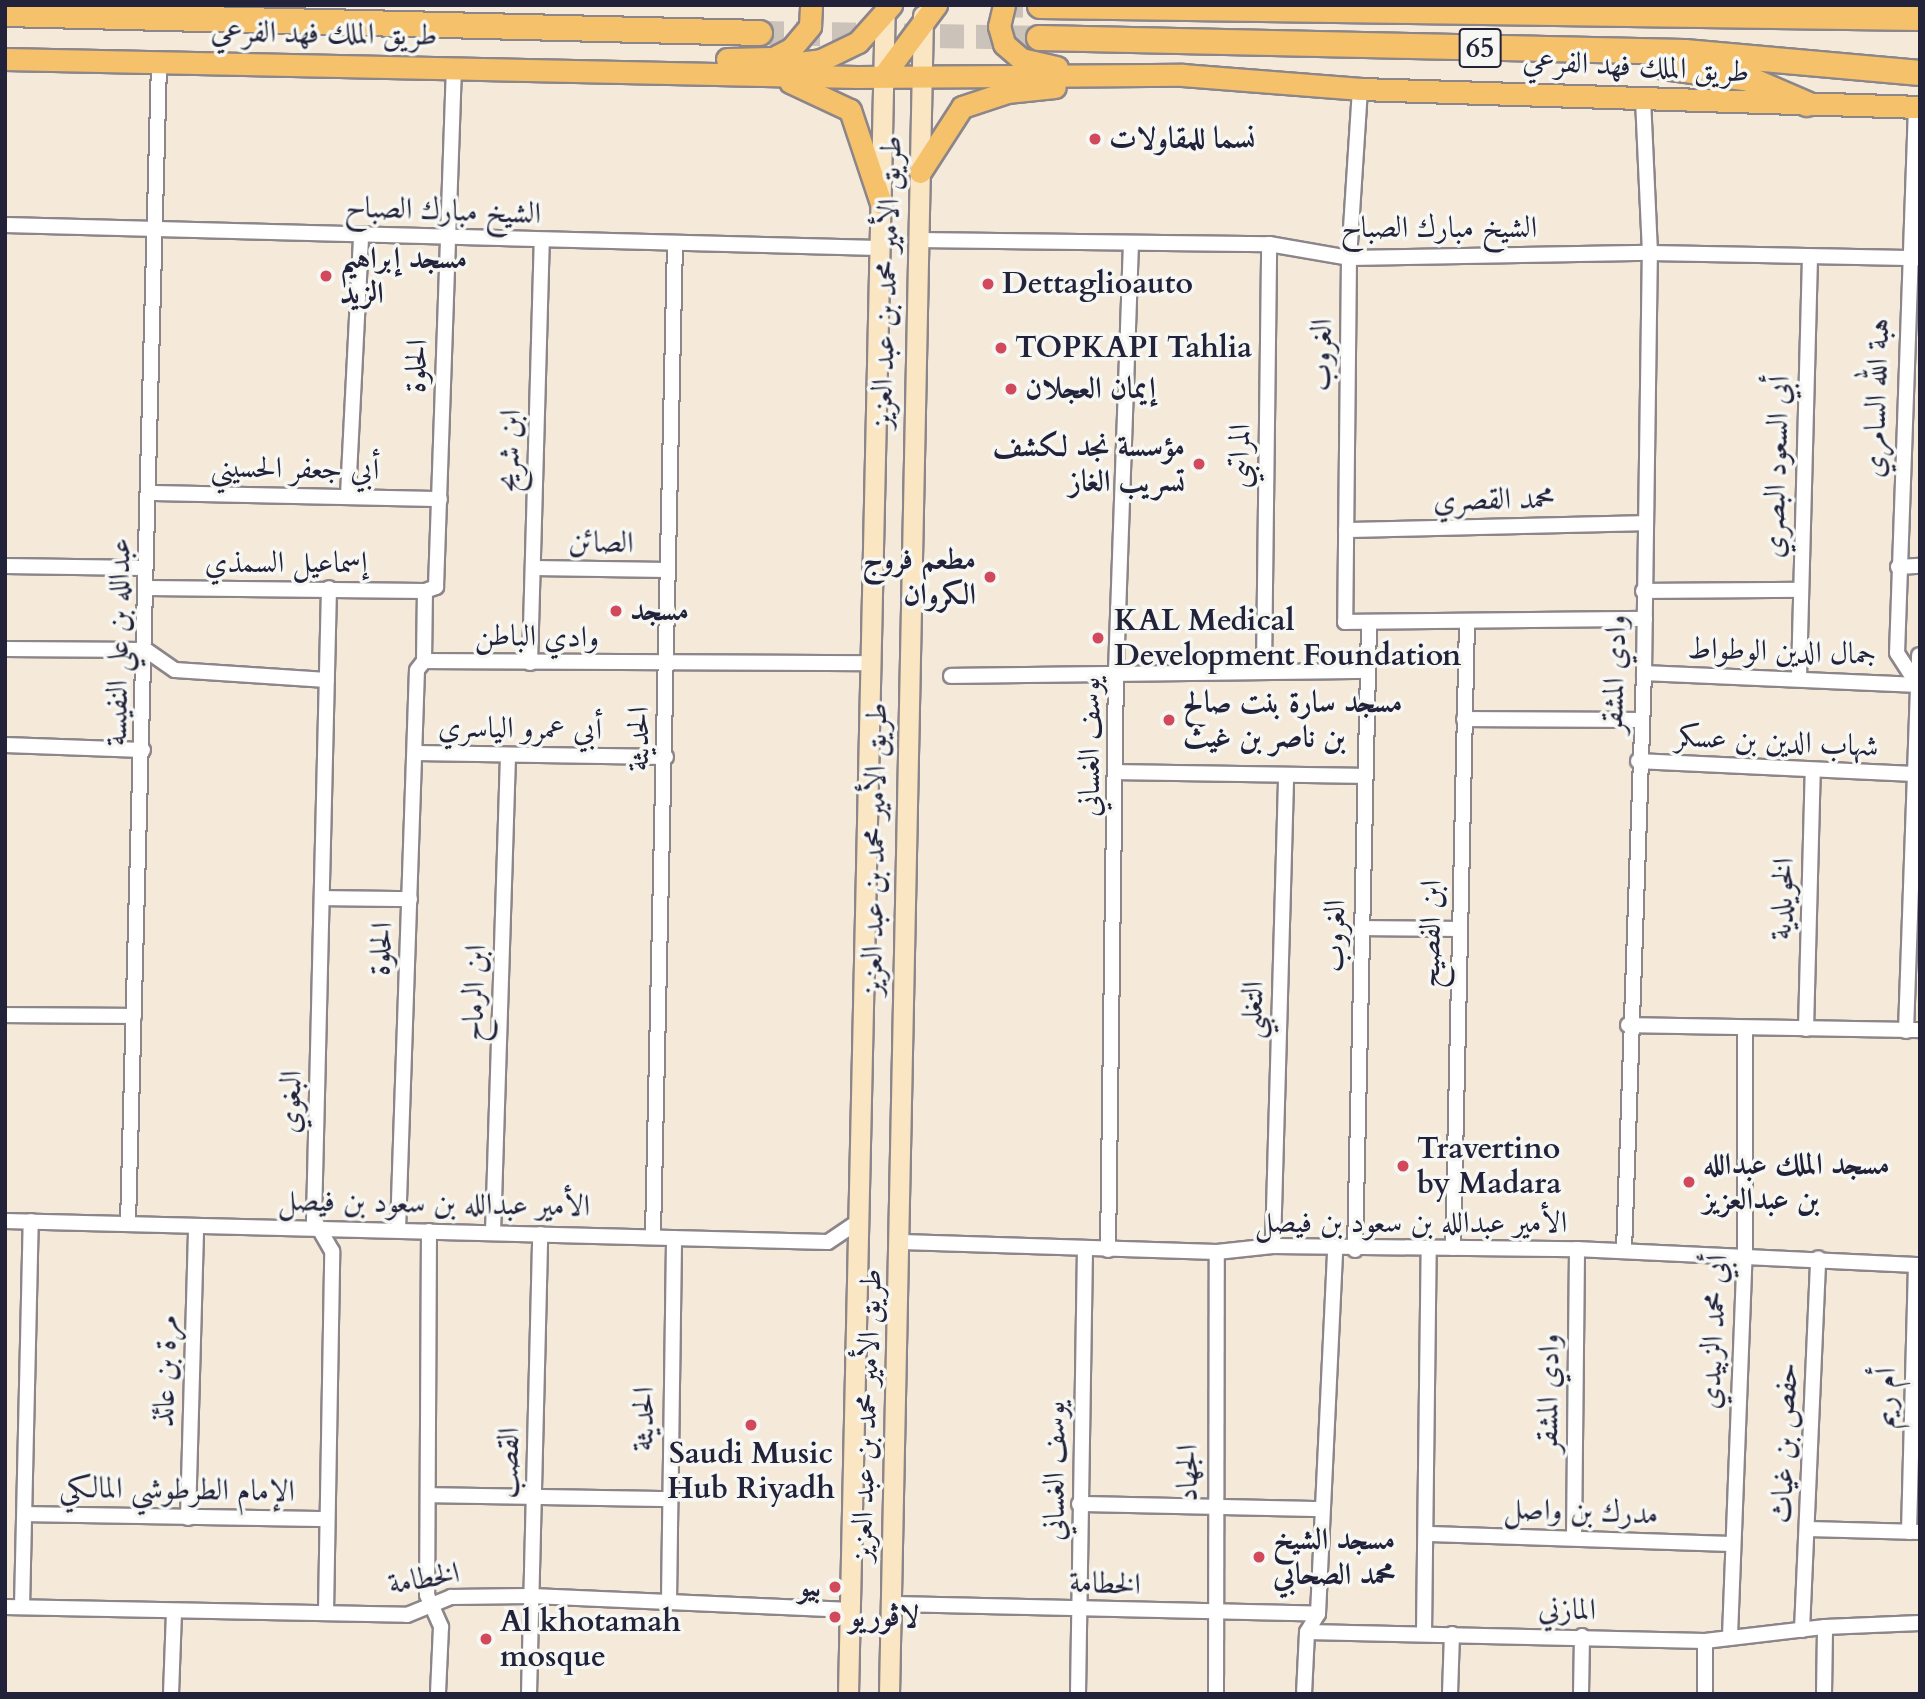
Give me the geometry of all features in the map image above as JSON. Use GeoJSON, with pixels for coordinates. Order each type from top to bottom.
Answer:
{"type":"FeatureCollection","features":[{"type":"Feature","properties":{"kind":"highway","name":"65"},"geometry":{"type":"LineString","coordinates":[[1040,6],[1920,18]]}},
{"type":"Feature","properties":{"kind":"highway"},"geometry":{"type":"LineString","coordinates":[[5,14],[760,33]]}},
{"type":"Feature","properties":{"kind":"highway","name":"65"},"geometry":{"type":"LineString","coordinates":[[1039,37],[1596,51],[1920,73]]}},
{"type":"Feature","properties":{"kind":"highway"},"geometry":{"type":"LineString","coordinates":[[1596,51],[1652,66],[1749,79],[1807,104]]}},
{"type":"Feature","properties":{"kind":"main road"},"geometry":{"type":"LineString","coordinates":[[641,69],[773,58],[803,39],[811,5]]}},
{"type":"Feature","properties":{"kind":"main road"},"geometry":{"type":"LineString","coordinates":[[1004,5],[1004,44],[1021,59],[1054,67],[1132,64],[1183,75]]}},
{"type":"Feature","properties":{"kind":"main road"},"geometry":{"type":"LineString","coordinates":[[641,69],[821,60],[859,42],[887,8]]}},
{"type":"Feature","properties":{"kind":"main road","name":"طريق الأمير محمد بن عبد العزيز"},"geometry":{"type":"LineString","coordinates":[[848,1694],[855,1224],[883,76],[887,8]]}},
{"type":"Feature","properties":{"kind":"main road"},"geometry":{"type":"LineString","coordinates":[[883,76],[927,8]]}},
{"type":"Feature","properties":{"kind":"main road","name":"طريق الأمير محمد بن عبد العزيز"},"geometry":{"type":"LineString","coordinates":[[889,1694],[902,1242],[917,240],[927,8]]}},
{"type":"Feature","properties":{"kind":"main road","name":"طريق الملك فهد الفرعي"},"geometry":{"type":"LineString","coordinates":[[5,59],[641,69]]}},
{"type":"Feature","properties":{"kind":"main road"},"geometry":{"type":"LineString","coordinates":[[641,69],[883,76],[1183,75]]}},
{"type":"Feature","properties":{"kind":"main road"},"geometry":{"type":"LineString","coordinates":[[641,69],[814,89],[850,110],[881,203]]}},
{"type":"Feature","properties":{"kind":"main road"},"geometry":{"type":"LineString","coordinates":[[920,173],[962,107],[979,100],[1183,75]]}},
{"type":"Feature","properties":{"kind":"main road","name":"طريق الملك فهد الفرعي"},"geometry":{"type":"LineString","coordinates":[[1183,75],[1360,89],[1918,107]]}},
{"type":"Feature","properties":{"kind":"street","name":"عبدالله بن علي النفيسة"},"geometry":{"type":"LineString","coordinates":[[128,1224],[144,750],[147,588],[144,568],[149,493],[152,231],[159,61]]}},
{"type":"Feature","properties":{"kind":"street","name":"الحلوة"},"geometry":{"type":"LineString","coordinates":[[398,1230],[420,665],[425,591],[436,587],[454,66]]}},
{"type":"Feature","properties":{"kind":"street","name":"الغروب"},"geometry":{"type":"LineString","coordinates":[[1355,1250],[1369,623],[1345,622],[1349,258],[1360,89]]}},
{"type":"Feature","properties":{"kind":"street","name":"وادي المشقر"},"geometry":{"type":"LineString","coordinates":[[1624,1251],[1628,1025],[1645,619],[1643,591],[1650,253],[1643,99]]}},
{"type":"Feature","properties":{"kind":"street","name":"هبة الله السامري"},"geometry":{"type":"LineString","coordinates":[[1897,653],[1898,566],[1914,258],[1918,107]]}},
{"type":"Feature","properties":{"kind":"street","name":"الشيخ مبارك الصباح"},"geometry":{"type":"LineString","coordinates":[[5,225],[152,231],[879,248]]}},
{"type":"Feature","properties":{"kind":"street"},"geometry":{"type":"LineString","coordinates":[[348,495],[361,234]]}},
{"type":"Feature","properties":{"kind":"street","name":"ابن شريح"},"geometry":{"type":"LineString","coordinates":[[530,663],[542,240]]}},
{"type":"Feature","properties":{"kind":"street","name":"الشيخ مبارك الصباح"},"geometry":{"type":"LineString","coordinates":[[917,240],[1131,245],[1269,244],[1349,258],[1650,253],[1810,259],[1914,258]]}},
{"type":"Feature","properties":{"kind":"street","name":"الحديثة"},"geometry":{"type":"LineString","coordinates":[[653,1235],[666,757],[665,665],[675,244]]}},
{"type":"Feature","properties":{"kind":"street","name":"المراتبي"},"geometry":{"type":"LineString","coordinates":[[1264,668],[1269,244]]}},
{"type":"Feature","properties":{"kind":"street","name":"يوسف الغساني"},"geometry":{"type":"LineString","coordinates":[[1108,1250],[1118,772],[1116,672],[1131,245]]}},
{"type":"Feature","properties":{"kind":"street","name":"أبي السعود البصري"},"geometry":{"type":"LineString","coordinates":[[1799,677],[1810,259]]}},
{"type":"Feature","properties":{"kind":"street","name":"أبي جعفر الحسيني"},"geometry":{"type":"LineString","coordinates":[[149,493],[348,495],[440,499]]}},
{"type":"Feature","properties":{"kind":"street","name":"محمد القصري"},"geometry":{"type":"LineString","coordinates":[[1346,530],[1644,523]]}},
{"type":"Feature","properties":{"kind":"street"},"geometry":{"type":"LineString","coordinates":[[5,566],[144,568]]}},
{"type":"Feature","properties":{"kind":"street"},"geometry":{"type":"LineString","coordinates":[[1898,566],[1920,566]]}},
{"type":"Feature","properties":{"kind":"street","name":"الصائن"},"geometry":{"type":"LineString","coordinates":[[533,568],[668,570]]}},
{"type":"Feature","properties":{"kind":"street","name":"إسماعيل السمذي"},"geometry":{"type":"LineString","coordinates":[[147,588],[425,591]]}},
{"type":"Feature","properties":{"kind":"street","name":"البغوي"},"geometry":{"type":"LineString","coordinates":[[326,1612],[332,1251],[314,1220],[330,588]]}},
{"type":"Feature","properties":{"kind":"street"},"geometry":{"type":"LineString","coordinates":[[1643,591],[1800,590]]}},
{"type":"Feature","properties":{"kind":"street"},"geometry":{"type":"LineString","coordinates":[[1369,623],[1645,619]]}},
{"type":"Feature","properties":{"kind":"street","name":"ابن الفصيح"},"geometry":{"type":"LineString","coordinates":[[1452,1248],[1456,929],[1466,621]]}},
{"type":"Feature","properties":{"kind":"street"},"geometry":{"type":"LineString","coordinates":[[5,649],[146,650],[175,670],[327,680]]}},
{"type":"Feature","properties":{"kind":"street"},"geometry":{"type":"LineString","coordinates":[[1628,1025],[1913,1030],[1913,774],[1919,655],[1897,653]]}},
{"type":"Feature","properties":{"kind":"street"},"geometry":{"type":"LineString","coordinates":[[1897,653],[1918,685]]}},
{"type":"Feature","properties":{"kind":"street","name":"وادي الباطن"},"geometry":{"type":"LineString","coordinates":[[420,665],[870,663]]}},
{"type":"Feature","properties":{"kind":"street"},"geometry":{"type":"LineString","coordinates":[[951,676],[1264,668],[1368,670]]}},
{"type":"Feature","properties":{"kind":"street","name":"جمال الدين الوطواط"},"geometry":{"type":"LineString","coordinates":[[1644,673],[1799,677],[1918,685]]}},
{"type":"Feature","properties":{"kind":"street"},"geometry":{"type":"LineString","coordinates":[[1464,719],[1640,720]]}},
{"type":"Feature","properties":{"kind":"street"},"geometry":{"type":"LineString","coordinates":[[5,745],[144,750]]}},
{"type":"Feature","properties":{"kind":"street","name":"أبي عمرو الياسري"},"geometry":{"type":"LineString","coordinates":[[416,753],[666,757]]}},
{"type":"Feature","properties":{"kind":"street","name":"ابن الرماح"},"geometry":{"type":"LineString","coordinates":[[493,1233],[508,755]]}},
{"type":"Feature","properties":{"kind":"street","name":"شهاب الدين بن عسكر"},"geometry":{"type":"LineString","coordinates":[[1638,761],[1913,774]]}},
{"type":"Feature","properties":{"kind":"street","name":"الخويلدية"},"geometry":{"type":"LineString","coordinates":[[1806,1029],[1813,770]]}},
{"type":"Feature","properties":{"kind":"street"},"geometry":{"type":"LineString","coordinates":[[1118,772],[1364,776]]}},
{"type":"Feature","properties":{"kind":"street","name":"التغلبي"},"geometry":{"type":"LineString","coordinates":[[1273,1246],[1286,775]]}},
{"type":"Feature","properties":{"kind":"street"},"geometry":{"type":"LineString","coordinates":[[323,898],[410,899]]}},
{"type":"Feature","properties":{"kind":"street"},"geometry":{"type":"LineString","coordinates":[[1362,928],[1456,929]]}},
{"type":"Feature","properties":{"kind":"street"},"geometry":{"type":"LineString","coordinates":[[5,1015],[134,1016]]}},
{"type":"Feature","properties":{"kind":"street","name":"أبي محمد الزبيدي"},"geometry":{"type":"LineString","coordinates":[[1730,1636],[1731,1544],[1745,1254],[1745,1029]]}},
{"type":"Feature","properties":{"kind":"street","name":"الأمير عبدالله بن سعود بن فيصل"},"geometry":{"type":"LineString","coordinates":[[5,1221],[653,1235],[674,1238],[828,1242],[855,1224]]}},
{"type":"Feature","properties":{"kind":"street"},"geometry":{"type":"LineString","coordinates":[[22,1607],[27,1514],[31,1221]]}},
{"type":"Feature","properties":{"kind":"street","name":"مرة بن عائذ"},"geometry":{"type":"LineString","coordinates":[[188,1518],[196,1226]]}},
{"type":"Feature","properties":{"kind":"street"},"geometry":{"type":"LineString","coordinates":[[429,1231],[428,1495],[432,1604],[441,1627],[438,1694]]}},
{"type":"Feature","properties":{"kind":"street","name":"القصب"},"geometry":{"type":"LineString","coordinates":[[529,1694],[540,1234]]}},
{"type":"Feature","properties":{"kind":"street","name":"الحديثة"},"geometry":{"type":"LineString","coordinates":[[669,1600],[674,1238]]}},
{"type":"Feature","properties":{"kind":"street","name":"الأمير عبدالله بن سعود بن فيصل"},"geometry":{"type":"LineString","coordinates":[[902,1242],[1217,1252],[1273,1246],[1335,1250],[1577,1249],[1745,1254],[1918,1265]]}},
{"type":"Feature","properties":{"kind":"street","name":"يوسف الغساني"},"geometry":{"type":"LineString","coordinates":[[1077,1694],[1082,1609],[1079,1504],[1085,1249]]}},
{"type":"Feature","properties":{"kind":"street","name":"وادي المشقر"},"geometry":{"type":"LineString","coordinates":[[1574,1538],[1577,1249]]}},
{"type":"Feature","properties":{"kind":"street"},"geometry":{"type":"LineString","coordinates":[[1304,1694],[1307,1632],[1318,1614],[1319,1509],[1335,1250]]}},
{"type":"Feature","properties":{"kind":"street"},"geometry":{"type":"LineString","coordinates":[[1424,1633],[1430,1534],[1429,1250]]}},
{"type":"Feature","properties":{"kind":"street","name":"الجهاد"},"geometry":{"type":"LineString","coordinates":[[1216,1694],[1218,1613],[1214,1506],[1217,1252]]}},
{"type":"Feature","properties":{"kind":"street","name":"حفص بن غياث"},"geometry":{"type":"LineString","coordinates":[[1802,1630],[1818,1258]]}},
{"type":"Feature","properties":{"kind":"street","name":"أم ريم"},"geometry":{"type":"LineString","coordinates":[[1915,1532],[1918,1265]]}},
{"type":"Feature","properties":{"kind":"street"},"geometry":{"type":"LineString","coordinates":[[428,1495],[669,1499]]}},
{"type":"Feature","properties":{"kind":"street"},"geometry":{"type":"LineString","coordinates":[[1079,1504],[1319,1509]]}},
{"type":"Feature","properties":{"kind":"street","name":"الإمام الطرطوشي المالكي"},"geometry":{"type":"LineString","coordinates":[[27,1514],[327,1519]]}},
{"type":"Feature","properties":{"kind":"street"},"geometry":{"type":"LineString","coordinates":[[1808,1529],[1915,1532]]}},
{"type":"Feature","properties":{"kind":"street","name":"مدرك بن واصل"},"geometry":{"type":"LineString","coordinates":[[1430,1534],[1731,1544]]}},
{"type":"Feature","properties":{"kind":"street","name":"الخطامة"},"geometry":{"type":"LineString","coordinates":[[5,1607],[407,1615],[451,1597],[532,1596],[851,1610]]}},
{"type":"Feature","properties":{"kind":"street","name":"الخطامة"},"geometry":{"type":"LineString","coordinates":[[891,1604],[1318,1614]]}},
{"type":"Feature","properties":{"kind":"street"},"geometry":{"type":"LineString","coordinates":[[171,1694],[174,1611]]}},
{"type":"Feature","properties":{"kind":"street"},"geometry":{"type":"LineString","coordinates":[[1824,1694],[1825,1627],[1920,1623]]}},
{"type":"Feature","properties":{"kind":"street","name":"المازني"},"geometry":{"type":"LineString","coordinates":[[1307,1632],[1582,1636],[1704,1641],[1825,1627]]}},
{"type":"Feature","properties":{"kind":"street"},"geometry":{"type":"LineString","coordinates":[[1450,1694],[1452,1634]]}},
{"type":"Feature","properties":{"kind":"street"},"geometry":{"type":"LineString","coordinates":[[1581,1694],[1582,1636]]}},
{"type":"Feature","properties":{"kind":"street"},"geometry":{"type":"LineString","coordinates":[[1704,1641],[1704,1694]]}},
{"type":"Feature","properties":{"kind":"tunnel"},"geometry":{"type":"LineString","coordinates":[[999,5],[1040,6]]}},
{"type":"Feature","properties":{"kind":"tunnel"},"geometry":{"type":"LineString","coordinates":[[760,33],[1039,38]]}},
{"type":"Feature","properties":{"kind":"place","name":"نسما للمقاولات"},"geometry":{"type":"Point","coordinates":[1095,139]}},
{"type":"Feature","properties":{"kind":"place","name":"مسجد إبراهيم الزيد"},"geometry":{"type":"Point","coordinates":[326,276]}},
{"type":"Feature","properties":{"kind":"place","name":"Dettaglioauto"},"geometry":{"type":"Point","coordinates":[988,284]}},
{"type":"Feature","properties":{"kind":"place","name":"TOPKAPI Tahlia"},"geometry":{"type":"Point","coordinates":[1001,348]}},
{"type":"Feature","properties":{"kind":"place","name":"إيمان العجلان"},"geometry":{"type":"Point","coordinates":[1011,389]}},
{"type":"Feature","properties":{"kind":"place","name":"مؤسسة نجد لكشف تسريب الغاز"},"geometry":{"type":"Point","coordinates":[1199,464]}},
{"type":"Feature","properties":{"kind":"place","name":"مطعم فروج الكروان"},"geometry":{"type":"Point","coordinates":[990,577]}},
{"type":"Feature","properties":{"kind":"place","name":"مسجد"},"geometry":{"type":"Point","coordinates":[616,611]}},
{"type":"Feature","properties":{"kind":"place","name":"KAL Medical Development Foundation"},"geometry":{"type":"Point","coordinates":[1098,638]}},
{"type":"Feature","properties":{"kind":"place","name":"مسجد سارة بنت صالح بن ناصر بن غيث"},"geometry":{"type":"Point","coordinates":[1169,720]}},
{"type":"Feature","properties":{"kind":"place","name":"Travertino by Madara"},"geometry":{"type":"Point","coordinates":[1403,1166]}},
{"type":"Feature","properties":{"kind":"place","name":"مسجد الملك عبدالله بن عبدالعزيز"},"geometry":{"type":"Point","coordinates":[1689,1182]}},
{"type":"Feature","properties":{"kind":"place","name":"Saudi Music Hub Riyadh"},"geometry":{"type":"Point","coordinates":[751,1425]}},
{"type":"Feature","properties":{"kind":"place","name":"مسجد الشيخ محمد الصحابي"},"geometry":{"type":"Point","coordinates":[1259,1557]}},
{"type":"Feature","properties":{"kind":"place","name":"بيو"},"geometry":{"type":"Point","coordinates":[835,1587]}},
{"type":"Feature","properties":{"kind":"place","name":"لاڤوريو"},"geometry":{"type":"Point","coordinates":[835,1617]}},
{"type":"Feature","properties":{"kind":"place","name":"Al khotamah mosque"},"geometry":{"type":"Point","coordinates":[486,1639]}}]}
